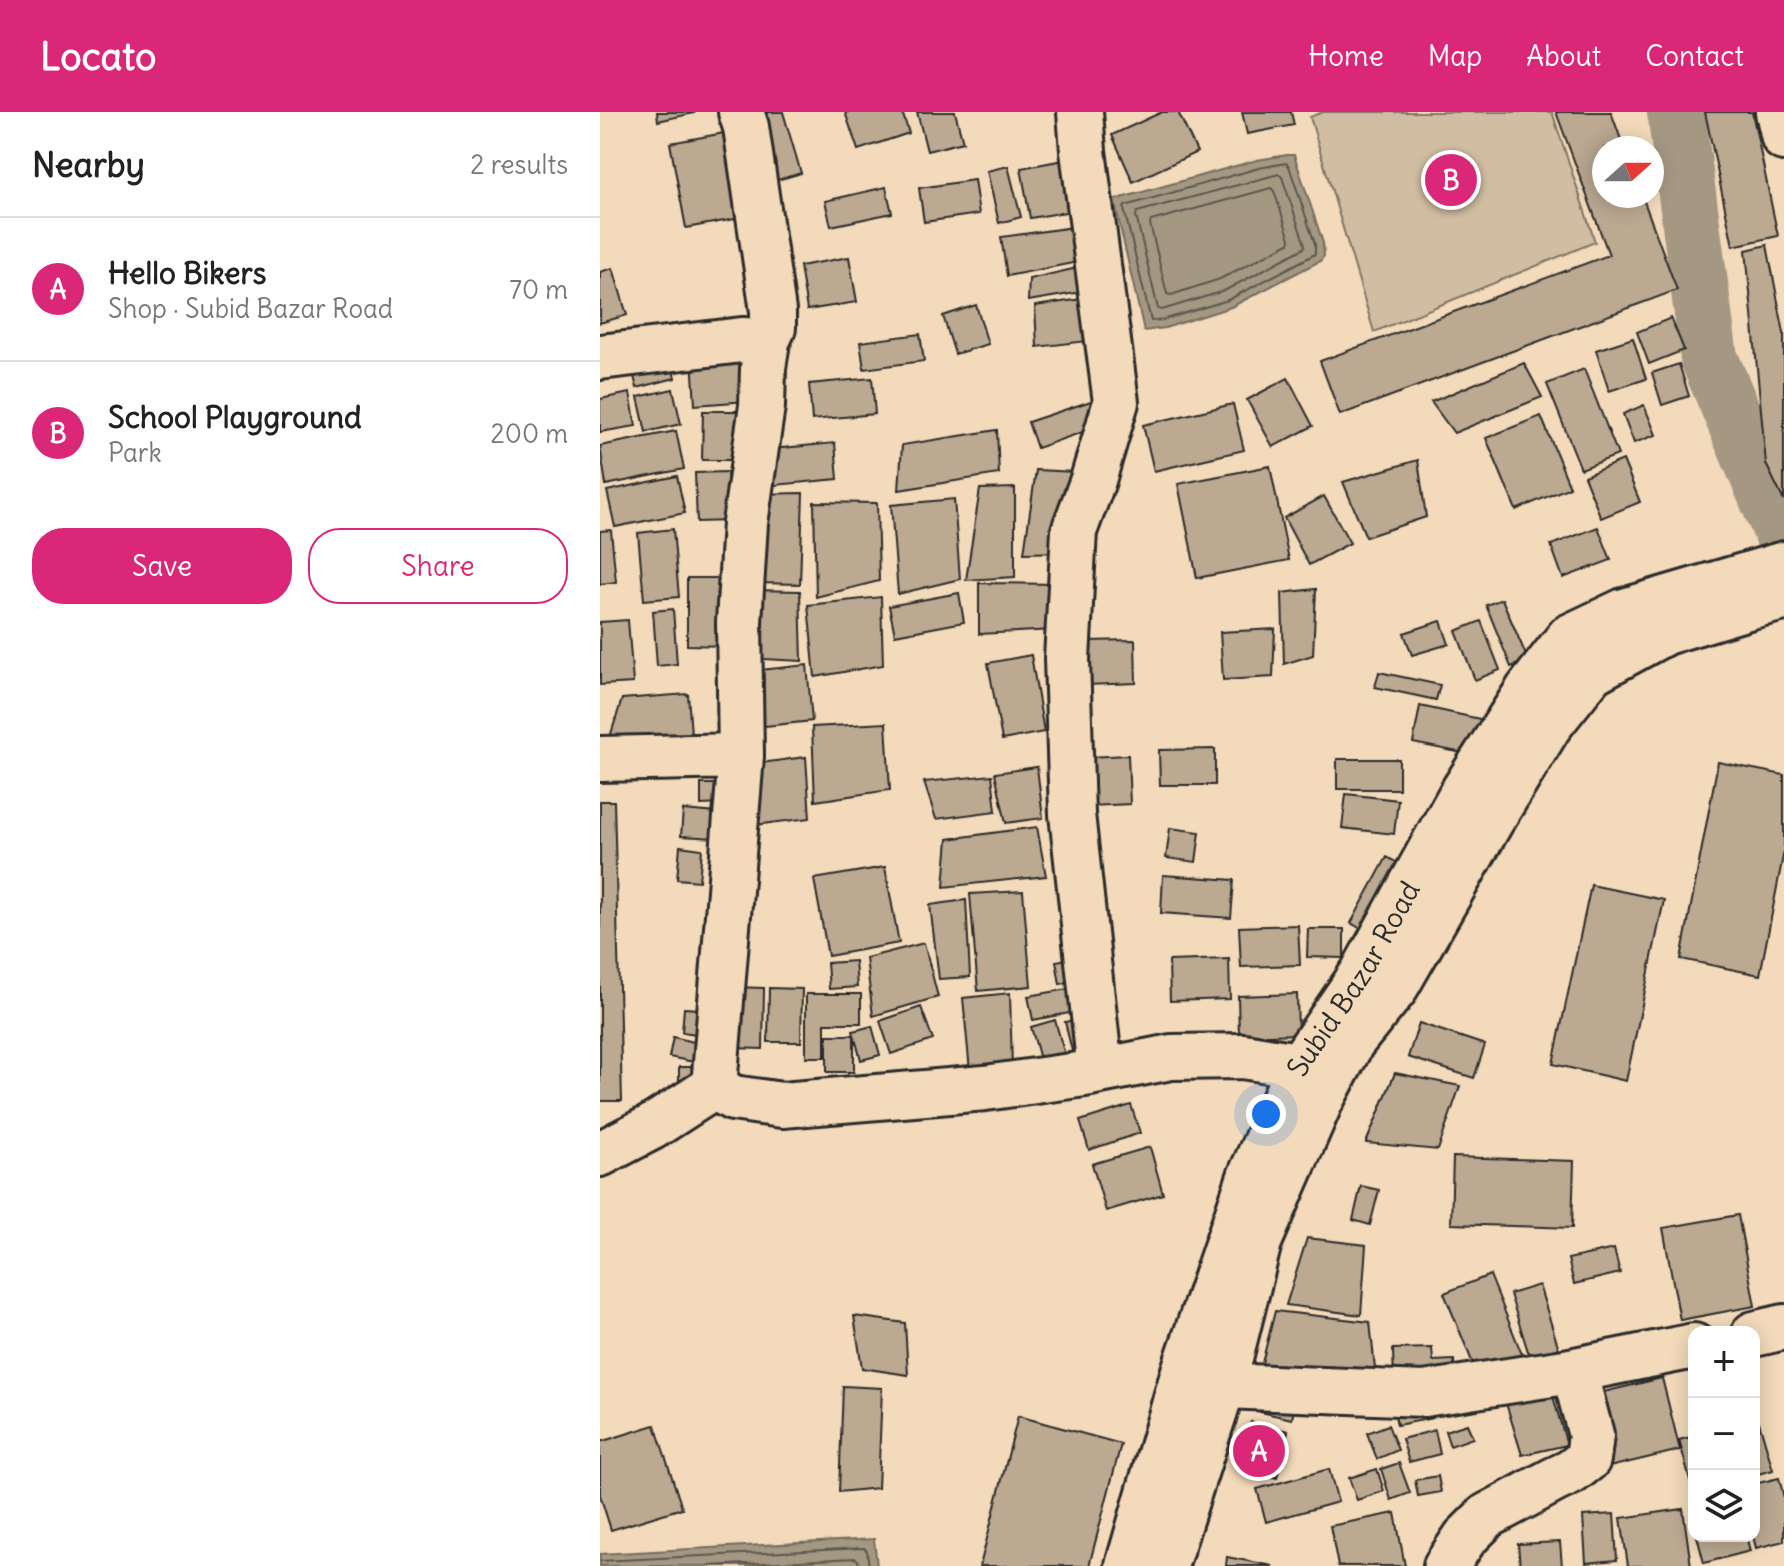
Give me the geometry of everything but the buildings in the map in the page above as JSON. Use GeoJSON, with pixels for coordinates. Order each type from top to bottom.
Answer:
{"type":"FeatureCollection","features":[{"type":"Feature","properties":{"kind":"street"},"geometry":{"type":"LineString","coordinates":[[714,1087],[741,756],[739,622],[745,523],[762,406],[763,368],[767,341],[773,328],[746,127],[741,112]]}},
{"type":"Feature","properties":{"kind":"street"},"geometry":{"type":"LineString","coordinates":[[1080,112],[1116,402],[1074,531],[1067,659],[1072,814],[1100,1071]]}},
{"type":"Feature","properties":{"kind":"street"},"geometry":{"type":"LineString","coordinates":[[600,357],[742,340],[767,341]]}},
{"type":"Feature","properties":{"kind":"street","name":"Subid Bazar Road"},"geometry":{"type":"LineString","coordinates":[[1128,1566],[1184,1371],[1250,1177],[1318,1069],[1362,974],[1462,793],[1528,690],[1569,637],[1624,611],[1784,564]]}},
{"type":"Feature","properties":{"kind":"street","name":"Subid Bazar Road"},"geometry":{"type":"LineString","coordinates":[[1318,1069],[1352,1042],[1394,990],[1549,726],[1592,672],[1665,632],[1784,598]]}},
{"type":"Feature","properties":{"kind":"street"},"geometry":{"type":"LineString","coordinates":[[600,759],[741,756]]}},
{"type":"Feature","properties":{"kind":"street"},"geometry":{"type":"LineString","coordinates":[[714,1087],[733,1098],[782,1105],[985,1088],[1171,1057],[1243,1056],[1318,1069]]}},
{"type":"Feature","properties":{"kind":"street","name":"Subid Bazar Road"},"geometry":{"type":"LineString","coordinates":[[1165,1566],[1223,1386],[1259,1242],[1320,1102],[1318,1069]]}},
{"type":"Feature","properties":{"kind":"street"},"geometry":{"type":"LineString","coordinates":[[600,1154],[652,1127],[714,1087]]}},
{"type":"Feature","properties":{"kind":"street"},"geometry":{"type":"LineString","coordinates":[[1760,1333],[1784,1327]]}},
{"type":"Feature","properties":{"kind":"street"},"geometry":{"type":"LineString","coordinates":[[1223,1386],[1424,1394],[1574,1371],[1688,1347]]}},
{"type":"Feature","properties":{"kind":"street"},"geometry":{"type":"LineString","coordinates":[[1446,1566],[1465,1538],[1487,1516],[1571,1472],[1588,1459],[1591,1435],[1574,1371]]}},
{"type":"Feature","properties":{"kind":"shaded area"},"geometry":{"type":"Polygon","coordinates":[[[1323,112],[1552,112],[1595,242],[1374,332],[1310,117],[1323,112]]]}},
{"type":"Feature","properties":{"kind":"water"},"geometry":{"type":"Polygon","coordinates":[[[1294,155],[1323,243],[1324,256],[1320,261],[1231,307],[1165,328],[1144,331],[1114,200],[1257,160],[1294,155]]]}},
{"type":"Feature","properties":{"kind":"water"},"geometry":{"type":"Polygon","coordinates":[[[874,1539],[877,1566],[600,1566],[600,1554],[874,1539]]]}},
{"type":"Feature","properties":{"kind":"waterway"},"geometry":{"type":"LineString","coordinates":[[1676,112],[1709,358],[1784,536]]}},
{"type":"Feature","properties":{"kind":"place","name":"School Playground"},"geometry":{"type":"Point","coordinates":[1451,180]}},
{"type":"Feature","properties":{"kind":"place","name":"Hello Bikers"},"geometry":{"type":"Point","coordinates":[1259,1451]}}]}
